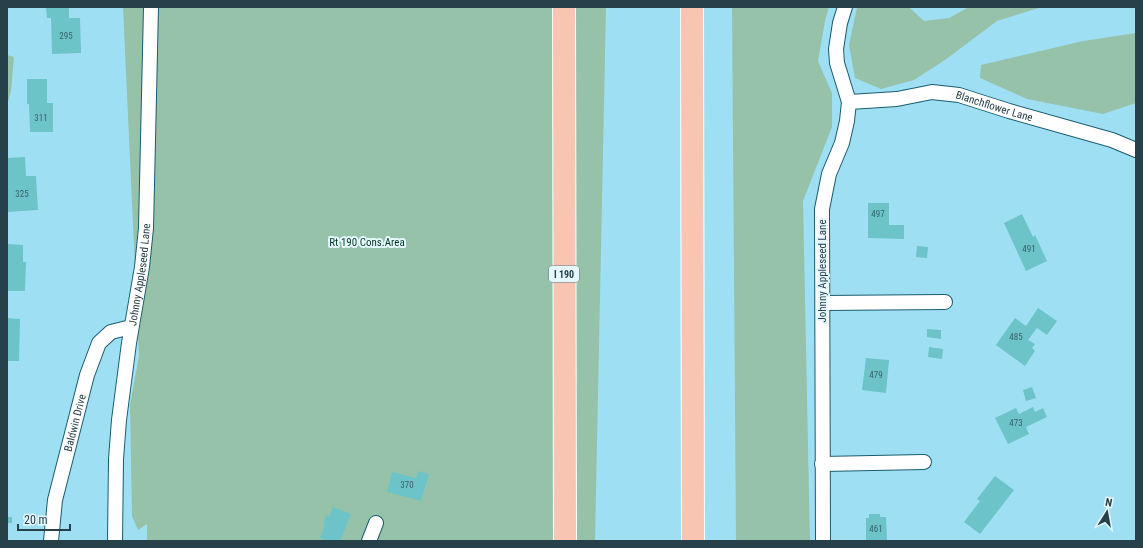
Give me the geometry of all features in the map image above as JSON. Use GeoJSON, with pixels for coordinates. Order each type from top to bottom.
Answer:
{"type":"FeatureCollection","features":[{"type":"Feature","properties":{"kind":"highway","name":"I 190"},"geometry":{"type":"LineString","coordinates":[[564,7],[565,541]]}},
{"type":"Feature","properties":{"kind":"highway"},"geometry":{"type":"LineString","coordinates":[[692,7],[693,541]]}},
{"type":"Feature","properties":{"kind":"street","name":"Johnny Appleseed Lane"},"geometry":{"type":"LineString","coordinates":[[115,541],[116,459],[123,382],[142,267],[146,228],[151,7]]}},
{"type":"Feature","properties":{"kind":"street","name":"Johnny Appleseed Lane"},"geometry":{"type":"LineString","coordinates":[[823,541],[822,209],[829,174],[842,143],[847,121],[848,102],[837,63],[836,49],[840,23],[845,7]]}},
{"type":"Feature","properties":{"kind":"street","name":"Blanchflower Lane"},"geometry":{"type":"LineString","coordinates":[[848,102],[897,99],[932,92],[959,95],[1009,111],[1112,140],[1136,150]]}},
{"type":"Feature","properties":{"kind":"street"},"geometry":{"type":"LineString","coordinates":[[823,303],[945,302]]}},
{"type":"Feature","properties":{"kind":"street","name":"Baldwin Drive"},"geometry":{"type":"LineString","coordinates":[[51,541],[57,493],[87,376],[99,343],[111,332],[132,327]]}},
{"type":"Feature","properties":{"kind":"street"},"geometry":{"type":"LineString","coordinates":[[822,464],[924,462]]}},
{"type":"Feature","properties":{"kind":"street"},"geometry":{"type":"LineString","coordinates":[[369,541],[376,523]]}},
{"type":"Feature","properties":{"kind":"green space","name":"Rt 190 Cons.Area"},"geometry":{"type":"Polygon","coordinates":[[[123,7],[606,7],[595,541],[147,541],[147,524],[138,530],[132,516],[130,405],[139,356],[123,7]]]}},
{"type":"Feature","properties":{"kind":"green space"},"geometry":{"type":"Polygon","coordinates":[[[732,7],[829,7],[818,61],[832,93],[832,127],[803,201],[810,541],[736,541],[732,7]]]}},
{"type":"Feature","properties":{"kind":"green space"},"geometry":{"type":"Polygon","coordinates":[[[857,7],[909,7],[924,21],[949,18],[969,7],[1042,7],[997,21],[945,60],[914,80],[881,89],[855,78],[849,45],[857,7]]]}},
{"type":"Feature","properties":{"kind":"green space"},"geometry":{"type":"Polygon","coordinates":[[[1136,33],[1136,103],[1103,114],[1027,99],[980,78],[981,65],[1083,41],[1136,33]]]}},
{"type":"Feature","properties":{"kind":"green space"},"geometry":{"type":"Polygon","coordinates":[[[7,55],[14,57],[11,91],[7,106],[7,55]]]}},
{"type":"Feature","properties":{"kind":"building"},"geometry":{"type":"Polygon","coordinates":[[[46,7],[69,7],[69,18],[80,18],[81,53],[52,54],[51,18],[47,18],[46,7]]]}},
{"type":"Feature","properties":{"kind":"building"},"geometry":{"type":"Polygon","coordinates":[[[27,79],[47,79],[47,103],[53,103],[53,132],[30,132],[29,104],[27,104],[27,79]]]}},
{"type":"Feature","properties":{"kind":"building"},"geometry":{"type":"Polygon","coordinates":[[[25,157],[26,176],[36,176],[38,210],[7,212],[7,158],[25,157]]]}},
{"type":"Feature","properties":{"kind":"building"},"geometry":{"type":"Polygon","coordinates":[[[868,203],[889,203],[889,225],[904,225],[904,239],[868,238],[868,203]]]}},
{"type":"Feature","properties":{"kind":"building"},"geometry":{"type":"Polygon","coordinates":[[[1022,214],[1033,237],[1035,235],[1047,261],[1026,271],[1004,223],[1022,214]]]}},
{"type":"Feature","properties":{"kind":"building"},"geometry":{"type":"Polygon","coordinates":[[[7,244],[23,245],[23,262],[26,262],[25,291],[7,291],[7,244]]]}},
{"type":"Feature","properties":{"kind":"building"},"geometry":{"type":"Polygon","coordinates":[[[917,246],[928,247],[927,258],[916,257],[917,246]]]}},
{"type":"Feature","properties":{"kind":"building"},"geometry":{"type":"Polygon","coordinates":[[[1038,308],[1057,321],[1047,335],[1037,328],[1028,340],[1035,344],[1032,348],[1035,351],[1025,366],[996,345],[1015,318],[1026,326],[1038,308]]]}},
{"type":"Feature","properties":{"kind":"building"},"geometry":{"type":"Polygon","coordinates":[[[7,318],[20,319],[19,361],[7,361],[7,318]]]}},
{"type":"Feature","properties":{"kind":"building"},"geometry":{"type":"Polygon","coordinates":[[[927,329],[941,330],[941,339],[927,337],[927,329]]]}},
{"type":"Feature","properties":{"kind":"building"},"geometry":{"type":"Polygon","coordinates":[[[929,347],[943,349],[942,359],[928,357],[929,347]]]}},
{"type":"Feature","properties":{"kind":"building"},"geometry":{"type":"Polygon","coordinates":[[[866,358],[889,360],[886,393],[862,390],[866,358]]]}},
{"type":"Feature","properties":{"kind":"building"},"geometry":{"type":"Polygon","coordinates":[[[1032,387],[1036,398],[1026,401],[1023,390],[1032,387]]]}},
{"type":"Feature","properties":{"kind":"building"},"geometry":{"type":"Polygon","coordinates":[[[1033,407],[1035,412],[1043,408],[1047,417],[1026,427],[1029,434],[1008,444],[995,418],[1016,408],[1019,414],[1033,407]]]}},
{"type":"Feature","properties":{"kind":"building"},"geometry":{"type":"Polygon","coordinates":[[[418,471],[429,474],[421,501],[387,492],[392,472],[416,478],[418,471]]]}},
{"type":"Feature","properties":{"kind":"building"},"geometry":{"type":"Polygon","coordinates":[[[995,476],[1014,490],[980,534],[964,522],[980,501],[977,499],[995,476]]]}},
{"type":"Feature","properties":{"kind":"building"},"geometry":{"type":"Polygon","coordinates":[[[333,507],[351,514],[340,541],[328,541],[320,538],[325,525],[323,524],[326,515],[329,517],[333,507]]]}},
{"type":"Feature","properties":{"kind":"building"},"geometry":{"type":"Polygon","coordinates":[[[869,514],[880,514],[880,517],[886,517],[887,541],[866,541],[866,518],[869,518],[869,514]]]}},
{"type":"Feature","properties":{"kind":"building"},"geometry":{"type":"Polygon","coordinates":[[[7,517],[12,517],[12,523],[7,523],[7,517]]]}}]}
